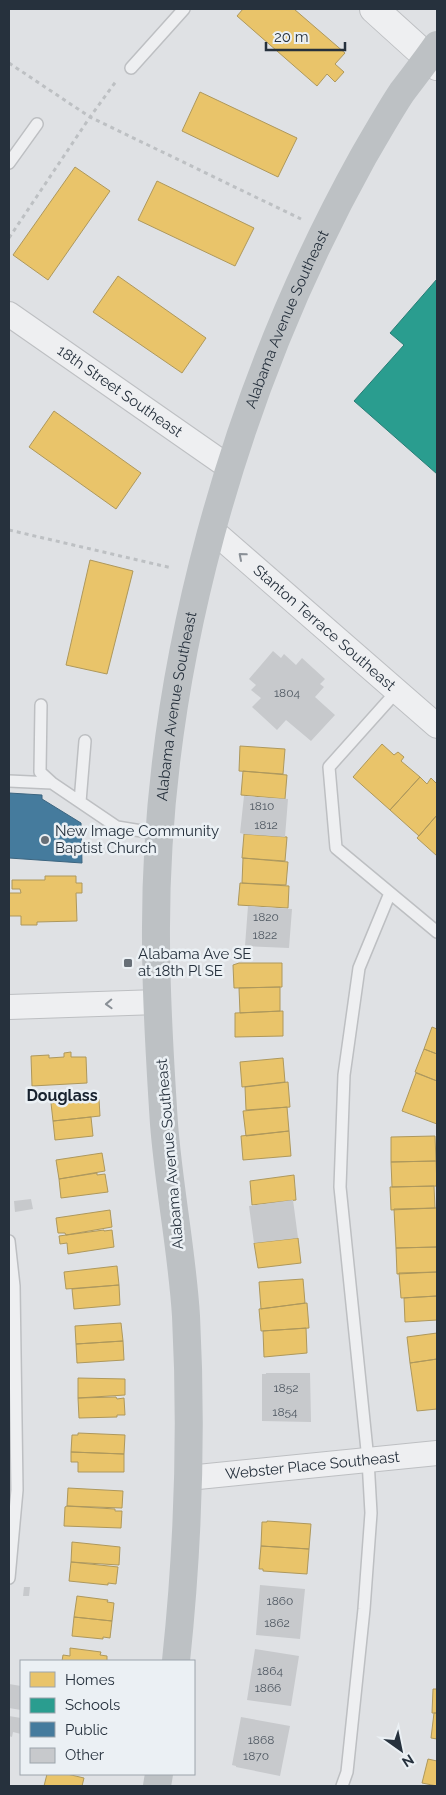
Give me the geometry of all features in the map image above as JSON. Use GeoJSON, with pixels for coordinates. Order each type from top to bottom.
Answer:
{"type":"FeatureCollection","features":[{"type":"Feature","properties":{"kind":"main road","name":"Alabama Avenue Southeast"},"geometry":{"type":"LineString","coordinates":[[176,1660],[188,1478],[188,1374],[185,1311],[164,1126],[156,940],[160,834],[169,742],[183,658],[212,530],[230,468],[273,347],[298,286],[322,235],[378,133],[401,93],[434,56]]}},
{"type":"Feature","properties":{"kind":"street"},"geometry":{"type":"LineString","coordinates":[[374,9],[434,56]]}},
{"type":"Feature","properties":{"kind":"street","name":"18th Street Southeast"},"geometry":{"type":"LineString","coordinates":[[9,314],[230,468]]}},
{"type":"Feature","properties":{"kind":"street","name":"Stanton Terrace Southeast"},"geometry":{"type":"LineString","coordinates":[[212,530],[437,726]]}},
{"type":"Feature","properties":{"kind":"street"},"geometry":{"type":"LineString","coordinates":[[9,1007],[158,1002]]}},
{"type":"Feature","properties":{"kind":"street","name":"Webster Place Southeast"},"geometry":{"type":"LineString","coordinates":[[188,1478],[437,1453]]}},
{"type":"Feature","properties":{"kind":"lane"},"geometry":{"type":"LineString","coordinates":[[132,68],[184,9]]}},
{"type":"Feature","properties":{"kind":"lane"},"geometry":{"type":"LineString","coordinates":[[9,163],[37,124]]}},
{"type":"Feature","properties":{"kind":"lane"},"geometry":{"type":"LineString","coordinates":[[397,691],[329,767],[336,848],[437,932]]}},
{"type":"Feature","properties":{"kind":"lane"},"geometry":{"type":"LineString","coordinates":[[41,704],[40,772],[52,783],[117,827],[160,834]]}},
{"type":"Feature","properties":{"kind":"lane"},"geometry":{"type":"LineString","coordinates":[[80,802],[85,741]]}},
{"type":"Feature","properties":{"kind":"lane"},"geometry":{"type":"LineString","coordinates":[[9,782],[52,783]]}},
{"type":"Feature","properties":{"kind":"lane"},"geometry":{"type":"LineString","coordinates":[[342,1786],[347,1772],[364,1609],[371,1513],[368,1460],[340,1187],[344,1075],[359,968],[390,893]]}},
{"type":"Feature","properties":{"kind":"lane"},"geometry":{"type":"LineString","coordinates":[[9,1241],[14,1286],[17,1490],[9,1578]]}},
{"type":"Feature","properties":{"kind":"path"},"geometry":{"type":"LineString","coordinates":[[9,63],[90,117],[302,219]]}},
{"type":"Feature","properties":{"kind":"path"},"geometry":{"type":"LineString","coordinates":[[9,238],[90,117],[123,72],[132,68]]}},
{"type":"Feature","properties":{"kind":"path"},"geometry":{"type":"LineString","coordinates":[[9,530],[172,568]]}},
{"type":"Feature","properties":{"kind":"building: Homes"},"geometry":{"type":"Polygon","coordinates":[[[243,9],[294,9],[345,53],[335,64],[344,72],[335,82],[327,74],[317,86],[237,16],[243,9]]]}},
{"type":"Feature","properties":{"kind":"building: Homes"},"geometry":{"type":"Polygon","coordinates":[[[200,92],[297,138],[278,177],[182,131],[200,92]]]}},
{"type":"Feature","properties":{"kind":"building: Homes"},"geometry":{"type":"Polygon","coordinates":[[[75,167],[110,191],[48,280],[13,255],[75,167]]]}},
{"type":"Feature","properties":{"kind":"building: Homes"},"geometry":{"type":"Polygon","coordinates":[[[157,181],[254,228],[235,266],[138,220],[157,181]]]}},
{"type":"Feature","properties":{"kind":"building: Homes"},"geometry":{"type":"Polygon","coordinates":[[[118,276],[206,338],[182,373],[93,312],[118,276]]]}},
{"type":"Feature","properties":{"kind":"building: Homes"},"geometry":{"type":"Polygon","coordinates":[[[54,411],[141,473],[116,509],[29,447],[54,411]]]}},
{"type":"Feature","properties":{"kind":"building: Homes"},"geometry":{"type":"Polygon","coordinates":[[[90,560],[133,571],[107,674],[66,665],[90,560]]]}},
{"type":"Feature","properties":{"kind":"building: Homes"},"geometry":{"type":"Polygon","coordinates":[[[382,744],[394,755],[398,752],[404,757],[401,761],[420,777],[390,810],[353,777],[382,744]]]}},
{"type":"Feature","properties":{"kind":"building: Homes"},"geometry":{"type":"Polygon","coordinates":[[[240,746],[285,749],[283,774],[239,771],[240,746]]]}},
{"type":"Feature","properties":{"kind":"building: Homes"},"geometry":{"type":"Polygon","coordinates":[[[243,771],[287,775],[285,799],[241,795],[243,771]]]}},
{"type":"Feature","properties":{"kind":"building: Homes"},"geometry":{"type":"Polygon","coordinates":[[[420,777],[427,784],[431,778],[437,784],[437,815],[419,836],[390,810],[420,777]]]}},
{"type":"Feature","properties":{"kind":"building: Homes"},"geometry":{"type":"Polygon","coordinates":[[[437,815],[437,856],[417,838],[437,815]]]}},
{"type":"Feature","properties":{"kind":"building: Homes"},"geometry":{"type":"Polygon","coordinates":[[[244,834],[287,837],[285,861],[242,858],[244,834]]]}},
{"type":"Feature","properties":{"kind":"building: Homes"},"geometry":{"type":"Polygon","coordinates":[[[243,858],[288,862],[286,885],[242,883],[243,858]]]}},
{"type":"Feature","properties":{"kind":"building: Homes"},"geometry":{"type":"Polygon","coordinates":[[[45,876],[76,876],[76,883],[82,883],[82,893],[76,893],[77,921],[37,922],[37,925],[21,925],[21,916],[9,916],[9,893],[21,893],[20,889],[12,889],[12,880],[45,880],[45,876]]]}},
{"type":"Feature","properties":{"kind":"building: Homes"},"geometry":{"type":"Polygon","coordinates":[[[240,883],[289,886],[288,908],[238,905],[240,883]]]}},
{"type":"Feature","properties":{"kind":"building: Homes"},"geometry":{"type":"Polygon","coordinates":[[[239,963],[282,963],[282,987],[234,988],[233,965],[239,963]]]}},
{"type":"Feature","properties":{"kind":"building: Homes"},"geometry":{"type":"Polygon","coordinates":[[[280,987],[280,1011],[240,1013],[239,988],[280,987]]]}},
{"type":"Feature","properties":{"kind":"building: Homes"},"geometry":{"type":"Polygon","coordinates":[[[283,1011],[283,1036],[235,1037],[235,1013],[283,1011]]]}},
{"type":"Feature","properties":{"kind":"building: Homes"},"geometry":{"type":"Polygon","coordinates":[[[432,1027],[437,1029],[437,1054],[424,1049],[432,1027]]]}},
{"type":"Feature","properties":{"kind":"building: Homes"},"geometry":{"type":"Polygon","coordinates":[[[424,1049],[437,1054],[437,1081],[415,1072],[424,1049]]]}},
{"type":"Feature","properties":{"kind":"building: Homes"},"geometry":{"type":"Polygon","coordinates":[[[71,1052],[71,1057],[86,1057],[87,1083],[32,1086],[31,1056],[49,1055],[49,1058],[64,1057],[64,1053],[71,1052]]]}},
{"type":"Feature","properties":{"kind":"building: Homes"},"geometry":{"type":"Polygon","coordinates":[[[283,1058],[285,1082],[242,1087],[240,1062],[283,1058]]]}},
{"type":"Feature","properties":{"kind":"building: Homes"},"geometry":{"type":"Polygon","coordinates":[[[416,1073],[437,1081],[437,1124],[402,1111],[416,1073]]]}},
{"type":"Feature","properties":{"kind":"building: Homes"},"geometry":{"type":"Polygon","coordinates":[[[288,1082],[290,1107],[246,1110],[245,1087],[288,1082]]]}},
{"type":"Feature","properties":{"kind":"building: Homes"},"geometry":{"type":"Polygon","coordinates":[[[99,1099],[100,1116],[53,1121],[51,1103],[99,1099]]]}},
{"type":"Feature","properties":{"kind":"building: Homes"},"geometry":{"type":"Polygon","coordinates":[[[287,1107],[289,1131],[246,1136],[243,1111],[287,1107]]]}},
{"type":"Feature","properties":{"kind":"building: Homes"},"geometry":{"type":"Polygon","coordinates":[[[91,1117],[93,1136],[55,1140],[53,1121],[91,1117]]]}},
{"type":"Feature","properties":{"kind":"building: Homes"},"geometry":{"type":"Polygon","coordinates":[[[289,1131],[291,1156],[243,1160],[241,1136],[289,1131]]]}},
{"type":"Feature","properties":{"kind":"building: Homes"},"geometry":{"type":"Polygon","coordinates":[[[435,1136],[436,1161],[391,1162],[391,1137],[435,1136]]]}},
{"type":"Feature","properties":{"kind":"building: Homes"},"geometry":{"type":"Polygon","coordinates":[[[102,1153],[105,1171],[59,1179],[56,1160],[102,1153]]]}},
{"type":"Feature","properties":{"kind":"building: Homes"},"geometry":{"type":"Polygon","coordinates":[[[436,1161],[437,1186],[392,1187],[391,1162],[436,1161]]]}},
{"type":"Feature","properties":{"kind":"building: Homes"},"geometry":{"type":"Polygon","coordinates":[[[97,1173],[97,1175],[105,1174],[108,1192],[61,1198],[59,1179],[97,1173]]]}},
{"type":"Feature","properties":{"kind":"building: Homes"},"geometry":{"type":"Polygon","coordinates":[[[294,1175],[296,1200],[252,1205],[250,1181],[294,1175]]]}},
{"type":"Feature","properties":{"kind":"building: Homes"},"geometry":{"type":"Polygon","coordinates":[[[434,1186],[435,1208],[391,1210],[390,1187],[434,1186]]]}},
{"type":"Feature","properties":{"kind":"building: Homes"},"geometry":{"type":"Polygon","coordinates":[[[437,1208],[437,1247],[396,1248],[394,1209],[437,1208]]]}},
{"type":"Feature","properties":{"kind":"building: Homes"},"geometry":{"type":"Polygon","coordinates":[[[110,1210],[112,1227],[66,1235],[65,1233],[58,1233],[56,1218],[110,1210]]]}},
{"type":"Feature","properties":{"kind":"building: Homes"},"geometry":{"type":"Polygon","coordinates":[[[112,1230],[114,1247],[68,1254],[67,1243],[60,1244],[59,1236],[112,1230]]]}},
{"type":"Feature","properties":{"kind":"building: Homes"},"geometry":{"type":"Polygon","coordinates":[[[298,1238],[301,1263],[258,1268],[254,1243],[298,1238]]]}},
{"type":"Feature","properties":{"kind":"building: Homes"},"geometry":{"type":"Polygon","coordinates":[[[437,1247],[437,1272],[397,1274],[396,1248],[437,1247]]]}},
{"type":"Feature","properties":{"kind":"building: Homes"},"geometry":{"type":"Polygon","coordinates":[[[117,1266],[119,1285],[66,1289],[64,1272],[117,1266]]]}},
{"type":"Feature","properties":{"kind":"building: Homes"},"geometry":{"type":"Polygon","coordinates":[[[437,1272],[437,1296],[401,1298],[399,1273],[437,1272]]]}},
{"type":"Feature","properties":{"kind":"building: Homes"},"geometry":{"type":"Polygon","coordinates":[[[303,1279],[305,1303],[261,1309],[259,1282],[303,1279]]]}},
{"type":"Feature","properties":{"kind":"building: Homes"},"geometry":{"type":"Polygon","coordinates":[[[119,1285],[120,1305],[74,1309],[72,1289],[119,1285]]]}},
{"type":"Feature","properties":{"kind":"building: Homes"},"geometry":{"type":"Polygon","coordinates":[[[437,1296],[437,1320],[405,1322],[404,1298],[437,1296]]]}},
{"type":"Feature","properties":{"kind":"building: Homes"},"geometry":{"type":"Polygon","coordinates":[[[307,1303],[309,1328],[261,1331],[259,1309],[307,1303]]]}},
{"type":"Feature","properties":{"kind":"building: Homes"},"geometry":{"type":"Polygon","coordinates":[[[121,1323],[123,1341],[76,1344],[75,1326],[121,1323]]]}},
{"type":"Feature","properties":{"kind":"building: Homes"},"geometry":{"type":"Polygon","coordinates":[[[306,1328],[307,1353],[264,1357],[263,1331],[306,1328]]]}},
{"type":"Feature","properties":{"kind":"building: Homes"},"geometry":{"type":"Polygon","coordinates":[[[437,1333],[437,1359],[410,1363],[407,1337],[437,1333]]]}},
{"type":"Feature","properties":{"kind":"building: Homes"},"geometry":{"type":"Polygon","coordinates":[[[123,1341],[124,1360],[77,1363],[76,1344],[123,1341]]]}},
{"type":"Feature","properties":{"kind":"building: Homes"},"geometry":{"type":"Polygon","coordinates":[[[437,1359],[437,1409],[417,1411],[410,1363],[437,1359]]]}},
{"type":"Feature","properties":{"kind":"building: Homes"},"geometry":{"type":"Polygon","coordinates":[[[78,1378],[125,1379],[125,1395],[78,1398],[78,1378]]]}},
{"type":"Feature","properties":{"kind":"building: Homes"},"geometry":{"type":"Polygon","coordinates":[[[116,1397],[117,1399],[124,1398],[125,1415],[79,1418],[78,1398],[116,1397]]]}},
{"type":"Feature","properties":{"kind":"building: Homes"},"geometry":{"type":"Polygon","coordinates":[[[78,1433],[125,1435],[124,1454],[71,1452],[72,1435],[78,1435],[78,1433]]]}},
{"type":"Feature","properties":{"kind":"building: Homes"},"geometry":{"type":"Polygon","coordinates":[[[71,1452],[124,1454],[124,1472],[78,1472],[78,1462],[71,1462],[71,1452]]]}},
{"type":"Feature","properties":{"kind":"building: Homes"},"geometry":{"type":"Polygon","coordinates":[[[68,1488],[123,1491],[122,1508],[67,1506],[68,1488]]]}},
{"type":"Feature","properties":{"kind":"building: Homes"},"geometry":{"type":"Polygon","coordinates":[[[65,1507],[122,1511],[121,1528],[64,1526],[65,1507]]]}},
{"type":"Feature","properties":{"kind":"building: Homes"},"geometry":{"type":"Polygon","coordinates":[[[262,1522],[311,1524],[309,1549],[261,1546],[262,1522]]]}},
{"type":"Feature","properties":{"kind":"building: Homes"},"geometry":{"type":"Polygon","coordinates":[[[72,1542],[120,1547],[119,1565],[71,1562],[72,1542]]]}},
{"type":"Feature","properties":{"kind":"building: Homes"},"geometry":{"type":"Polygon","coordinates":[[[261,1546],[309,1549],[307,1574],[263,1571],[263,1569],[259,1569],[261,1546]]]}},
{"type":"Feature","properties":{"kind":"building: Homes"},"geometry":{"type":"Polygon","coordinates":[[[71,1562],[118,1567],[116,1584],[108,1583],[108,1585],[69,1581],[71,1562]]]}},
{"type":"Feature","properties":{"kind":"building: Homes"},"geometry":{"type":"Polygon","coordinates":[[[77,1596],[108,1600],[107,1602],[114,1603],[112,1621],[74,1617],[77,1596]]]}},
{"type":"Feature","properties":{"kind":"building: Homes"},"geometry":{"type":"Polygon","coordinates":[[[74,1617],[112,1621],[110,1638],[72,1636],[74,1617]]]}},
{"type":"Feature","properties":{"kind":"building: Homes"},"geometry":{"type":"Polygon","coordinates":[[[70,1648],[101,1652],[100,1655],[107,1656],[107,1660],[62,1660],[63,1655],[70,1656],[70,1648]]]}},
{"type":"Feature","properties":{"kind":"building: Homes"},"geometry":{"type":"Polygon","coordinates":[[[433,1689],[437,1689],[437,1713],[432,1713],[433,1689]]]}},
{"type":"Feature","properties":{"kind":"building: Homes"},"geometry":{"type":"Polygon","coordinates":[[[434,1713],[437,1713],[437,1739],[431,1738],[434,1713]]]}},
{"type":"Feature","properties":{"kind":"building: Homes"},"geometry":{"type":"Polygon","coordinates":[[[428,1759],[437,1761],[437,1786],[422,1783],[428,1759]]]}},
{"type":"Feature","properties":{"kind":"building: Homes"},"geometry":{"type":"Polygon","coordinates":[[[47,1775],[71,1775],[84,1778],[82,1786],[44,1786],[47,1775]]]}},
{"type":"Feature","properties":{"kind":"building: Schools"},"geometry":{"type":"Polygon","coordinates":[[[437,279],[437,474],[354,401],[404,345],[390,333],[437,279]]]}},
{"type":"Feature","properties":{"kind":"building: Public","name":"New Image Community Baptist Church"},"geometry":{"type":"Polygon","coordinates":[[[9,793],[42,795],[42,799],[81,823],[82,863],[9,858],[9,793]]]}},
{"type":"Feature","properties":{"kind":"building: Other"},"geometry":{"type":"Polygon","coordinates":[[[273,651],[281,658],[284,654],[296,665],[302,658],[325,679],[320,684],[324,687],[315,697],[335,715],[311,741],[286,720],[277,730],[252,707],[261,698],[251,690],[256,685],[249,679],[273,651]]]}},
{"type":"Feature","properties":{"kind":"building: Other"},"geometry":{"type":"Polygon","coordinates":[[[244,796],[288,799],[285,837],[240,833],[244,796]]]}},
{"type":"Feature","properties":{"kind":"building: Other"},"geometry":{"type":"Polygon","coordinates":[[[248,906],[292,909],[289,948],[245,946],[248,906]]]}},
{"type":"Feature","properties":{"kind":"building: Other"},"geometry":{"type":"Polygon","coordinates":[[[31,1199],[33,1209],[15,1212],[14,1201],[31,1199]]]}},
{"type":"Feature","properties":{"kind":"building: Other"},"geometry":{"type":"Polygon","coordinates":[[[293,1200],[298,1238],[254,1243],[249,1206],[293,1200]]]}},
{"type":"Feature","properties":{"kind":"building: Other"},"geometry":{"type":"Polygon","coordinates":[[[310,1373],[311,1422],[262,1421],[262,1374],[310,1373]]]}},
{"type":"Feature","properties":{"kind":"building: Other"},"geometry":{"type":"Polygon","coordinates":[[[260,1585],[305,1589],[300,1639],[256,1635],[260,1585]]]}},
{"type":"Feature","properties":{"kind":"building: Other"},"geometry":{"type":"Polygon","coordinates":[[[24,1587],[30,1587],[29,1596],[23,1596],[24,1587]]]}},
{"type":"Feature","properties":{"kind":"building: Other"},"geometry":{"type":"Polygon","coordinates":[[[255,1649],[299,1656],[291,1706],[247,1700],[255,1649]]]}},
{"type":"Feature","properties":{"kind":"building: Other"},"geometry":{"type":"Polygon","coordinates":[[[9,1684],[20,1686],[20,1710],[9,1708],[9,1684]]]}},
{"type":"Feature","properties":{"kind":"building: Other"},"geometry":{"type":"Polygon","coordinates":[[[9,1716],[20,1718],[20,1734],[13,1732],[12,1737],[9,1736],[9,1716]]]}},
{"type":"Feature","properties":{"kind":"building: Other"},"geometry":{"type":"Polygon","coordinates":[[[241,1717],[290,1726],[280,1776],[232,1765],[241,1717]]]}},
{"type":"Feature","properties":{"kind":"place","name":"New Image Community Baptist Church"},"geometry":{"type":"Point","coordinates":[45,840]}},
{"type":"Feature","properties":{"kind":"place","name":"Alabama Ave SE at 18th Pl SE"},"geometry":{"type":"Point","coordinates":[128,963]}},
{"type":"Feature","properties":{"kind":"district","name":"Douglass"},"geometry":{"type":"Point","coordinates":[62,1095]}}]}
